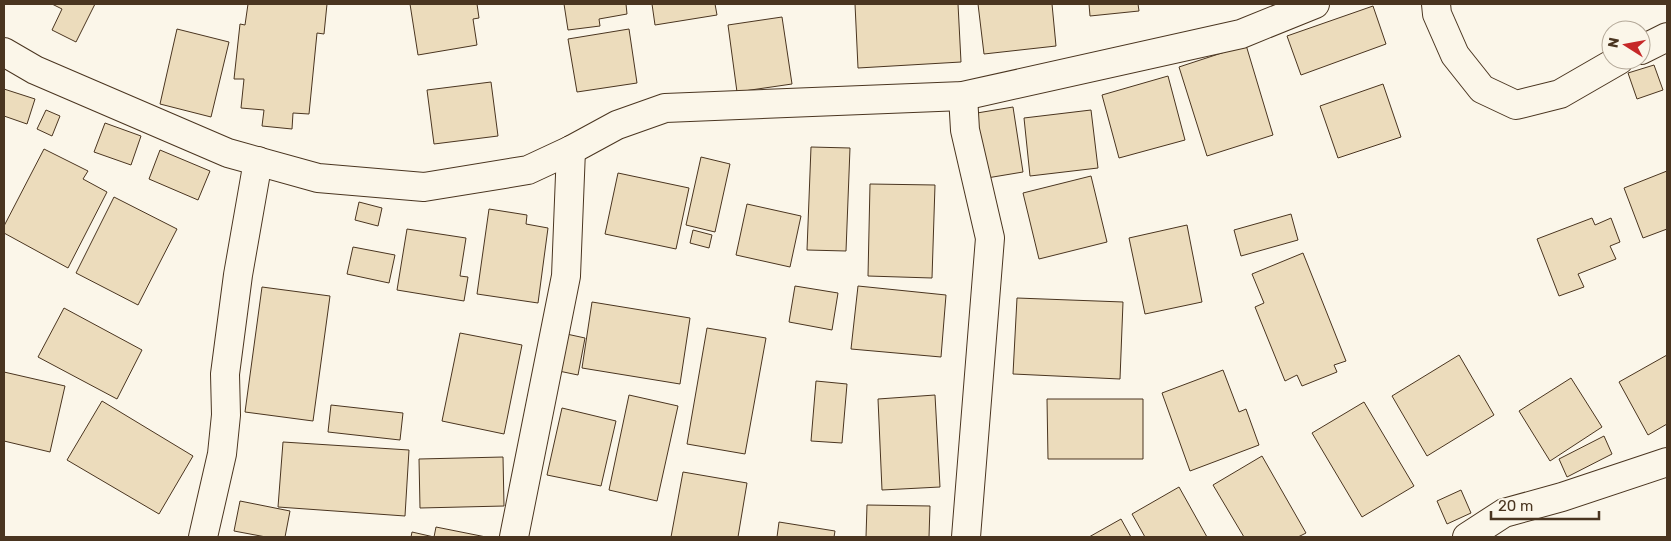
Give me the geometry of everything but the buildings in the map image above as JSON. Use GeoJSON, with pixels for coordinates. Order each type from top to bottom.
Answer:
{"type":"FeatureCollection","features":[{"type":"Feature","properties":{"kind":"street"},"geometry":{"type":"LineString","coordinates":[[4,52],[35,70],[228,153],[318,178],[424,187],[528,170],[571,150],[617,125],[665,108],[963,96],[1241,34],[1315,4]]}},
{"type":"Feature","properties":{"kind":"street"},"geometry":{"type":"LineString","coordinates":[[1436,4],[1437,14],[1455,56],[1482,89],[1516,104],[1560,94],[1602,70]]}},
{"type":"Feature","properties":{"kind":"street"},"geometry":{"type":"LineString","coordinates":[[1651,45],[1667,37]]}},
{"type":"Feature","properties":{"kind":"street"},"geometry":{"type":"LineString","coordinates":[[963,96],[965,130],[990,238],[966,537]]}},
{"type":"Feature","properties":{"kind":"street"},"geometry":{"type":"LineString","coordinates":[[514,537],[566,276],[571,150]]}},
{"type":"Feature","properties":{"kind":"street"},"geometry":{"type":"LineString","coordinates":[[203,537],[222,454],[226,414],[225,374],[238,275],[258,161]]}},
{"type":"Feature","properties":{"kind":"street"},"geometry":{"type":"LineString","coordinates":[[1467,537],[1504,513],[1562,497],[1667,462]]}}]}
